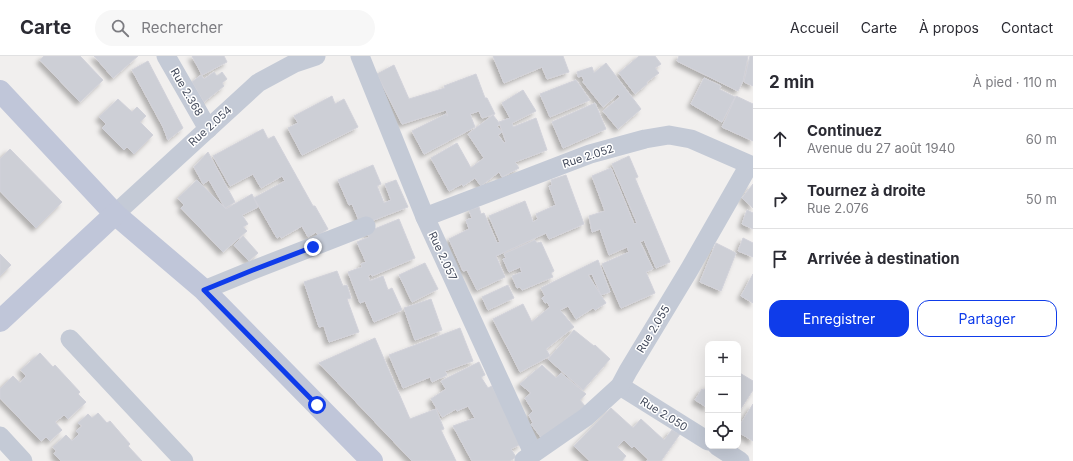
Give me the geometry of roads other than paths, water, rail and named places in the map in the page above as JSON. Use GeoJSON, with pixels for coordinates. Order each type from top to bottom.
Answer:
{"type":"FeatureCollection","features":[{"type":"Feature","properties":{"kind":"main road"},"geometry":{"type":"LineString","coordinates":[[0,91],[116,214],[204,290],[372,461]]}},
{"type":"Feature","properties":{"kind":"main road"},"geometry":{"type":"LineString","coordinates":[[0,321],[116,214]]}},
{"type":"Feature","properties":{"kind":"street","name":"Rue 2.368"},"geometry":{"type":"LineString","coordinates":[[166,56],[208,129]]}},
{"type":"Feature","properties":{"kind":"street","name":"Rue 2.054"},"geometry":{"type":"LineString","coordinates":[[116,214],[258,83],[295,63],[316,56]]}},
{"type":"Feature","properties":{"kind":"street","name":"Rue 2.057"},"geometry":{"type":"LineString","coordinates":[[360,56],[425,217],[528,457]]}},
{"type":"Feature","properties":{"kind":"street","name":"Rue 2.052"},"geometry":{"type":"LineString","coordinates":[[425,217],[590,154],[645,139],[669,135],[691,139],[751,166]]}},
{"type":"Feature","properties":{"kind":"street","name":"Rue 2.055"},"geometry":{"type":"LineString","coordinates":[[528,457],[586,417],[620,386],[751,166]]}},
{"type":"Feature","properties":{"kind":"street"},"geometry":{"type":"LineString","coordinates":[[204,290],[366,226]]}},
{"type":"Feature","properties":{"kind":"street"},"geometry":{"type":"LineString","coordinates":[[70,339],[184,461]]}},
{"type":"Feature","properties":{"kind":"street","name":"Rue 2.050"},"geometry":{"type":"LineString","coordinates":[[620,386],[705,439]]}},
{"type":"Feature","properties":{"kind":"street"},"geometry":{"type":"LineString","coordinates":[[0,436],[23,461]]}},
{"type":"Feature","properties":{"kind":"street"},"geometry":{"type":"LineString","coordinates":[[722,449],[740,461]]}}]}
